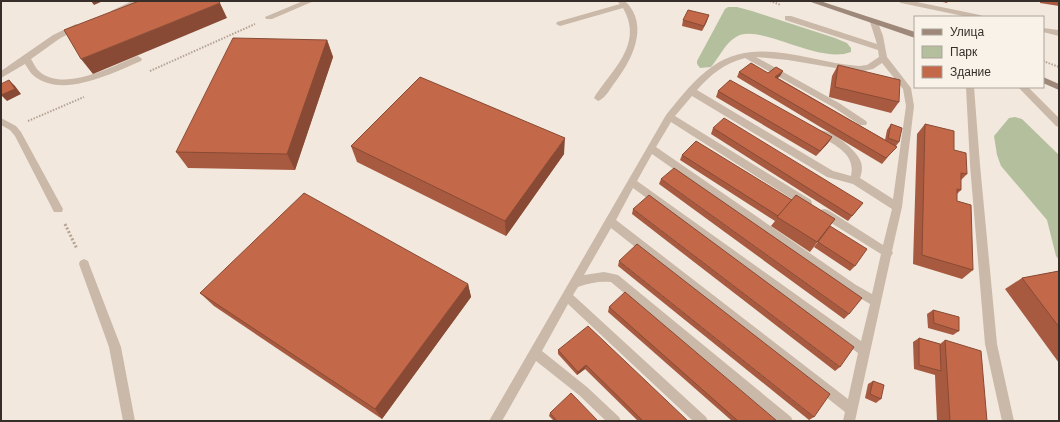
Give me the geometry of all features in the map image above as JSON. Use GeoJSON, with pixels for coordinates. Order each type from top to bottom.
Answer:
{"type":"FeatureCollection","features":[{"type":"Feature","properties":{"kind":"main road"},"geometry":{"type":"LineString","coordinates":[[812,1],[914,35]]}},
{"type":"Feature","properties":{"kind":"main road"},"geometry":{"type":"LineString","coordinates":[[1044,80],[1059,87]]}},
{"type":"Feature","properties":{"kind":"street"},"geometry":{"type":"LineString","coordinates":[[105,15],[138,1]]}},
{"type":"Feature","properties":{"kind":"street"},"geometry":{"type":"LineString","coordinates":[[269,17],[310,1]]}},
{"type":"Feature","properties":{"kind":"street"},"geometry":{"type":"LineString","coordinates":[[901,1],[975,16]]}},
{"type":"Feature","properties":{"kind":"street"},"geometry":{"type":"LineString","coordinates":[[560,24],[623,3],[634,24],[632,44],[624,65],[598,98]]}},
{"type":"Feature","properties":{"kind":"street"},"geometry":{"type":"LineString","coordinates":[[788,18],[883,54]]}},
{"type":"Feature","properties":{"kind":"street"},"geometry":{"type":"LineString","coordinates":[[849,421],[888,253],[897,207],[910,106],[909,93],[883,54],[874,22]]}},
{"type":"Feature","properties":{"kind":"street"},"geometry":{"type":"LineString","coordinates":[[1,75],[16,67],[58,34],[85,23]]}},
{"type":"Feature","properties":{"kind":"street"},"geometry":{"type":"LineString","coordinates":[[1044,30],[1059,33]]}},
{"type":"Feature","properties":{"kind":"street"},"geometry":{"type":"LineString","coordinates":[[496,420],[669,117],[714,69],[734,58],[768,55],[856,68],[868,68],[883,54]]}},
{"type":"Feature","properties":{"kind":"street"},"geometry":{"type":"LineString","coordinates":[[748,56],[836,105],[863,123]]}},
{"type":"Feature","properties":{"kind":"street"},"geometry":{"type":"LineString","coordinates":[[26,59],[37,74],[48,80],[64,83],[81,80],[138,59]]}},
{"type":"Feature","properties":{"kind":"street"},"geometry":{"type":"LineString","coordinates":[[970,88],[975,165],[991,344],[1008,421]]}},
{"type":"Feature","properties":{"kind":"street"},"geometry":{"type":"LineString","coordinates":[[1023,88],[1033,96],[1059,124]]}},
{"type":"Feature","properties":{"kind":"street"},"geometry":{"type":"LineString","coordinates":[[692,91],[830,174],[846,180],[855,180],[897,207]]}},
{"type":"Feature","properties":{"kind":"street"},"geometry":{"type":"LineString","coordinates":[[669,117],[888,253]]}},
{"type":"Feature","properties":{"kind":"street"},"geometry":{"type":"LineString","coordinates":[[1,121],[13,128],[18,134],[29,153],[46,190],[58,209]]}},
{"type":"Feature","properties":{"kind":"street"},"geometry":{"type":"LineString","coordinates":[[814,129],[840,144],[853,154],[857,164],[855,180]]}},
{"type":"Feature","properties":{"kind":"street"},"geometry":{"type":"LineString","coordinates":[[652,149],[846,283],[876,302]]}},
{"type":"Feature","properties":{"kind":"street"},"geometry":{"type":"LineString","coordinates":[[632,182],[865,351]]}},
{"type":"Feature","properties":{"kind":"street"},"geometry":{"type":"LineString","coordinates":[[610,221],[851,409]]}},
{"type":"Feature","properties":{"kind":"street"},"geometry":{"type":"LineString","coordinates":[[84,264],[115,347],[129,421]]}},
{"type":"Feature","properties":{"kind":"street"},"geometry":{"type":"LineString","coordinates":[[575,283],[603,276],[614,278],[787,421]]}},
{"type":"Feature","properties":{"kind":"street"},"geometry":{"type":"LineString","coordinates":[[567,296],[702,421]]}},
{"type":"Feature","properties":{"kind":"street"},"geometry":{"type":"LineString","coordinates":[[534,352],[583,391],[615,421]]}},
{"type":"Feature","properties":{"kind":"path"},"geometry":{"type":"LineString","coordinates":[[58,209],[84,264]]}},
{"type":"Feature","properties":{"kind":"green space"},"geometry":{"type":"Polygon","coordinates":[[[728,7],[737,7],[752,11],[835,38],[847,43],[851,48],[851,52],[837,54],[822,53],[759,35],[746,34],[732,40],[725,47],[711,67],[700,68],[697,61],[725,9],[728,7]]]}},
{"type":"Feature","properties":{"kind":"green space"},"geometry":{"type":"Polygon","coordinates":[[[1015,117],[1022,119],[1059,155],[1059,260],[1056,256],[1047,220],[1001,166],[997,155],[994,136],[1009,118],[1015,117]]]}},
{"type":"Feature","properties":{"kind":"building"},"geometry":{"type":"Polygon","coordinates":[[[139,1],[218,1],[220,3],[81,59],[64,30],[139,1]]]}},
{"type":"Feature","properties":{"kind":"building"},"geometry":{"type":"Polygon","coordinates":[[[688,10],[709,15],[704,26],[683,20],[688,10]]]}},
{"type":"Feature","properties":{"kind":"building"},"geometry":{"type":"Polygon","coordinates":[[[233,38],[327,40],[287,154],[176,152],[233,38]]]}},
{"type":"Feature","properties":{"kind":"building"},"geometry":{"type":"Polygon","coordinates":[[[751,63],[768,73],[776,67],[783,71],[775,77],[897,147],[886,158],[739,72],[751,63]]]}},
{"type":"Feature","properties":{"kind":"building"},"geometry":{"type":"Polygon","coordinates":[[[838,65],[900,80],[899,102],[835,87],[838,65]]]}},
{"type":"Feature","properties":{"kind":"building"},"geometry":{"type":"Polygon","coordinates":[[[420,77],[565,138],[505,221],[351,146],[420,77]]]}},
{"type":"Feature","properties":{"kind":"building"},"geometry":{"type":"Polygon","coordinates":[[[9,80],[15,89],[1,95],[1,84],[9,80]]]}},
{"type":"Feature","properties":{"kind":"building"},"geometry":{"type":"Polygon","coordinates":[[[730,80],[832,137],[820,151],[718,91],[730,80]]]}},
{"type":"Feature","properties":{"kind":"building"},"geometry":{"type":"Polygon","coordinates":[[[724,118],[863,203],[852,216],[713,128],[724,118]]]}},
{"type":"Feature","properties":{"kind":"building"},"geometry":{"type":"Polygon","coordinates":[[[891,124],[902,128],[899,142],[888,138],[891,124]]]}},
{"type":"Feature","properties":{"kind":"building"},"geometry":{"type":"Polygon","coordinates":[[[925,124],[954,131],[954,150],[966,153],[967,174],[961,173],[961,190],[957,189],[957,201],[971,205],[973,270],[922,255],[925,124]]]}},
{"type":"Feature","properties":{"kind":"building"},"geometry":{"type":"Polygon","coordinates":[[[696,141],[792,200],[778,216],[682,155],[696,141]]]}},
{"type":"Feature","properties":{"kind":"building"},"geometry":{"type":"Polygon","coordinates":[[[674,168],[862,298],[849,314],[661,179],[674,168]]]}},
{"type":"Feature","properties":{"kind":"building"},"geometry":{"type":"Polygon","coordinates":[[[304,193],[468,284],[375,409],[200,293],[304,193]]]}},
{"type":"Feature","properties":{"kind":"building"},"geometry":{"type":"Polygon","coordinates":[[[649,195],[854,347],[840,367],[633,209],[649,195]]]}},
{"type":"Feature","properties":{"kind":"building"},"geometry":{"type":"Polygon","coordinates":[[[796,195],[835,219],[817,242],[777,217],[796,195]]]}},
{"type":"Feature","properties":{"kind":"building"},"geometry":{"type":"Polygon","coordinates":[[[830,226],[867,249],[855,266],[818,242],[830,226]]]}},
{"type":"Feature","properties":{"kind":"building"},"geometry":{"type":"Polygon","coordinates":[[[637,244],[830,394],[814,417],[619,261],[637,244]]]}},
{"type":"Feature","properties":{"kind":"building"},"geometry":{"type":"Polygon","coordinates":[[[1059,271],[1059,327],[1022,278],[1059,271]]]}},
{"type":"Feature","properties":{"kind":"building"},"geometry":{"type":"Polygon","coordinates":[[[625,292],[777,421],[738,421],[609,307],[625,292]]]}},
{"type":"Feature","properties":{"kind":"building"},"geometry":{"type":"Polygon","coordinates":[[[933,310],[959,317],[959,331],[934,323],[933,310]]]}},
{"type":"Feature","properties":{"kind":"building"},"geometry":{"type":"Polygon","coordinates":[[[588,326],[688,421],[643,421],[586,365],[578,372],[558,350],[588,326]]]}},
{"type":"Feature","properties":{"kind":"building"},"geometry":{"type":"Polygon","coordinates":[[[919,338],[940,344],[941,371],[919,365],[919,338]]]}},
{"type":"Feature","properties":{"kind":"building"},"geometry":{"type":"Polygon","coordinates":[[[945,340],[981,351],[987,421],[950,421],[945,340]]]}},
{"type":"Feature","properties":{"kind":"building"},"geometry":{"type":"Polygon","coordinates":[[[873,381],[884,385],[881,399],[870,394],[873,381]]]}},
{"type":"Feature","properties":{"kind":"building"},"geometry":{"type":"Polygon","coordinates":[[[571,393],[598,421],[557,421],[550,413],[571,393]]]}}]}
